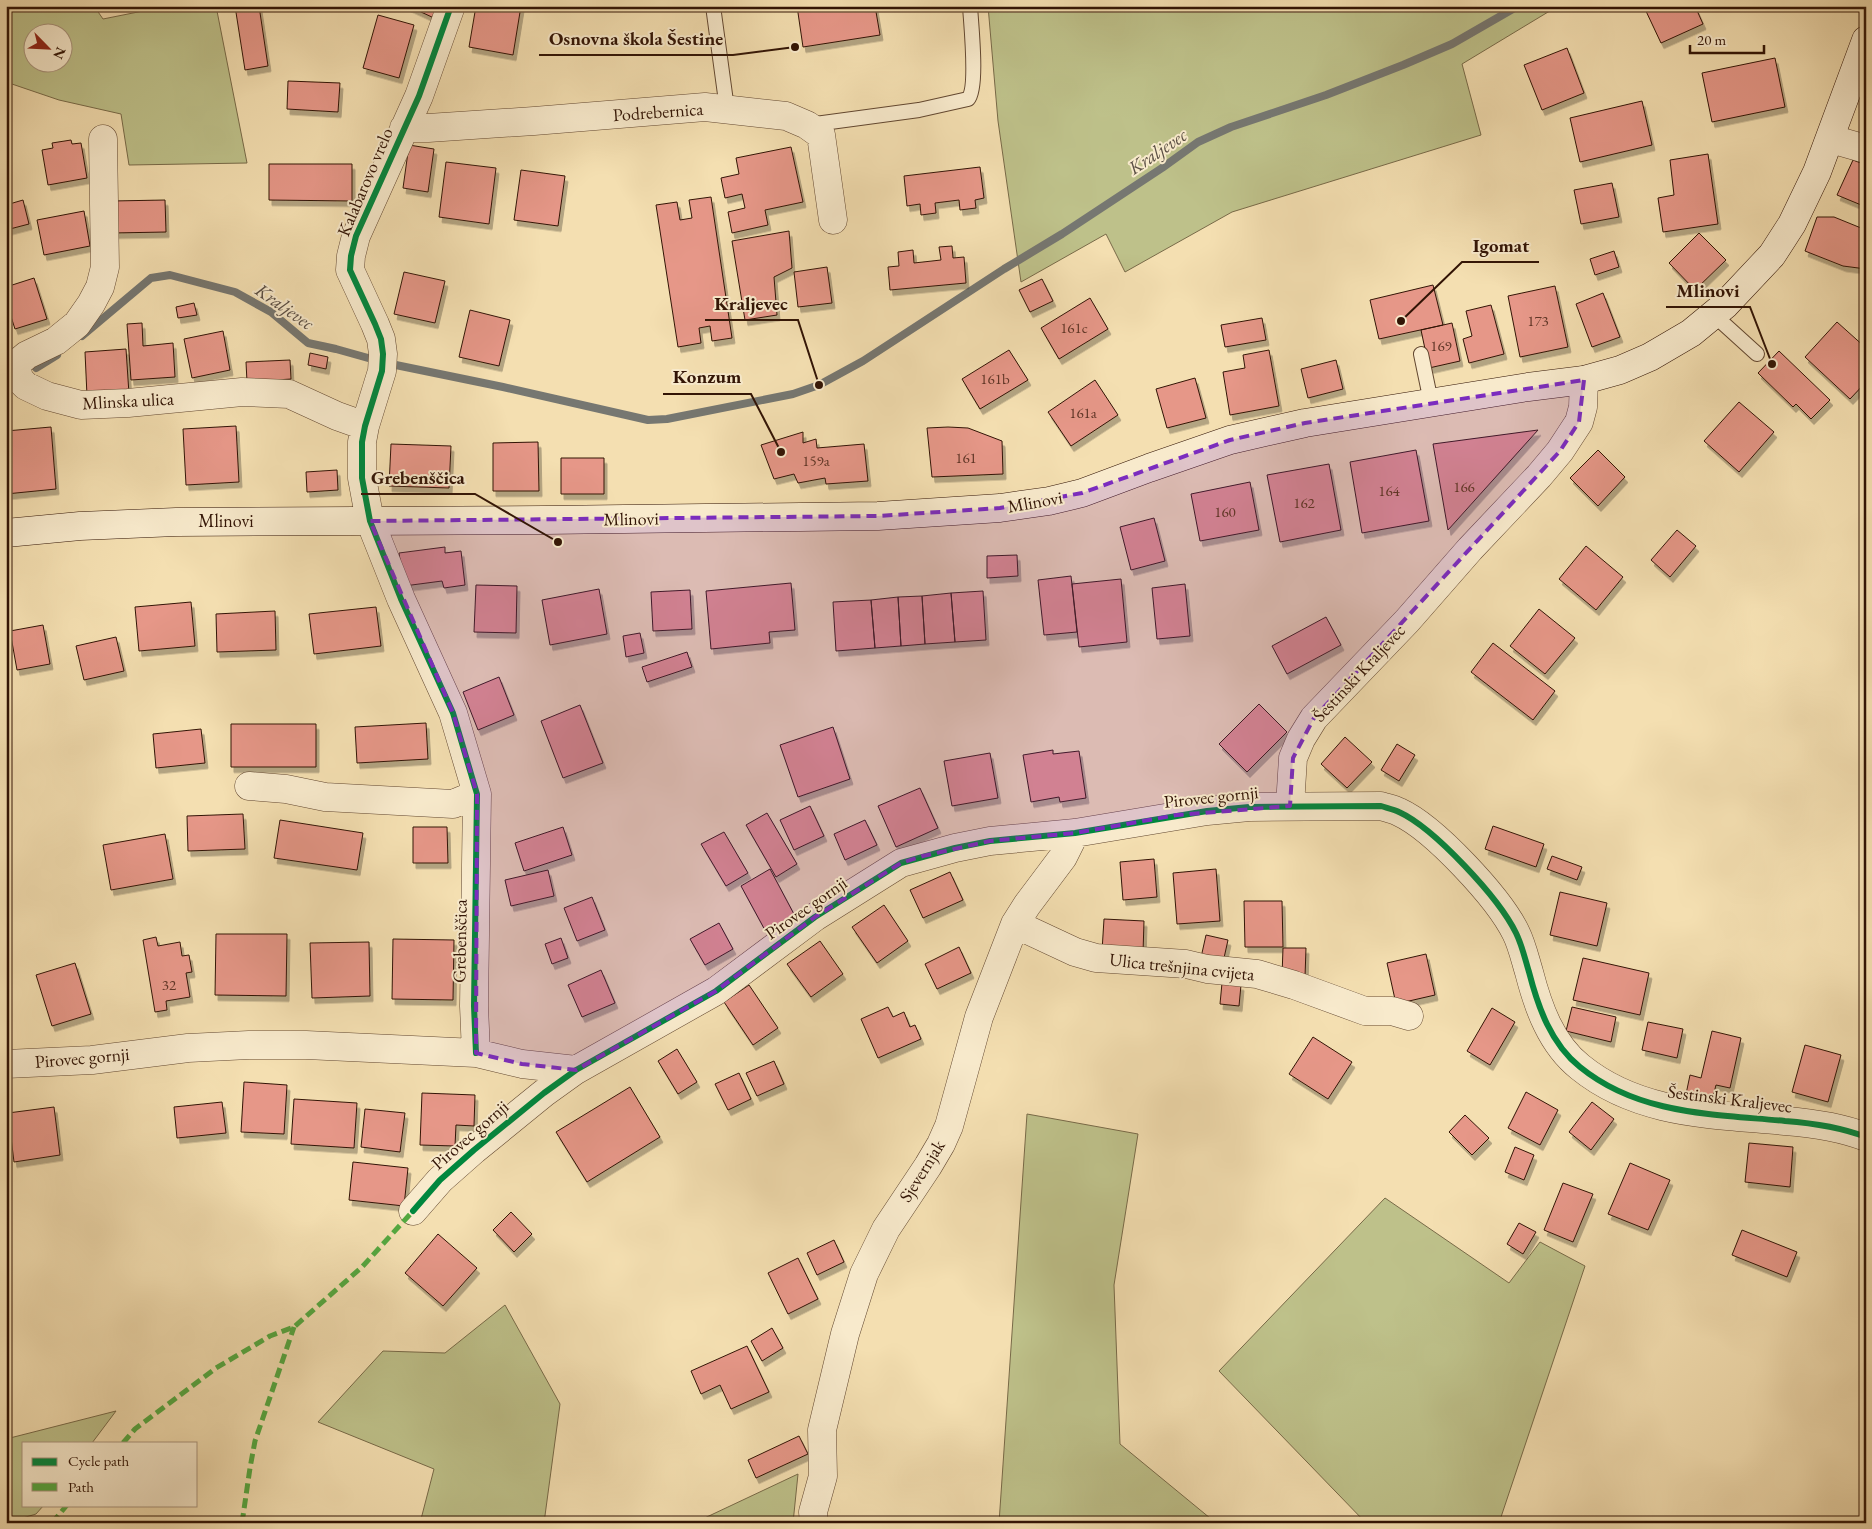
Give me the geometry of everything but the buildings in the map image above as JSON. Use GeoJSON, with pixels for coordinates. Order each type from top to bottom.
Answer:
{"type":"FeatureCollection","features":[{"type":"Feature","properties":{"kind":"street","name":"Kalabarovo vrelo"},"geometry":{"type":"LineString","coordinates":[[365,426],[383,363],[381,339],[350,270],[351,256],[356,236],[368,206],[431,64],[451,6]]}},
{"type":"Feature","properties":{"kind":"street","name":"Mlinovi"},"geometry":{"type":"LineString","coordinates":[[6,533],[89,526],[176,522],[878,516],[1000,508],[1049,501],[1082,493],[1230,440],[1304,423],[1528,387],[1584,380],[1620,370],[1650,357],[1691,333],[1714,315],[1752,278],[1772,255],[1792,224],[1817,172],[1831,139],[1866,40]]}},
{"type":"Feature","properties":{"kind":"street","name":"Podrebernica"},"geometry":{"type":"LineString","coordinates":[[404,128],[534,121],[705,107],[786,116],[807,125],[821,135],[833,220]]}},
{"type":"Feature","properties":{"kind":"street","name":"Mlinska ulica"},"geometry":{"type":"LineString","coordinates":[[103,139],[105,267],[100,287],[77,324],[56,341],[27,355],[21,360],[17,372],[20,380],[26,386],[47,396],[81,405],[128,403],[242,392],[289,394],[365,426]]}},
{"type":"Feature","properties":{"kind":"street"},"geometry":{"type":"LineString","coordinates":[[1831,139],[1866,149]]}},
{"type":"Feature","properties":{"kind":"street","name":"Šestinski Kraljevec"},"geometry":{"type":"LineString","coordinates":[[1584,380],[1583,407],[1579,422],[1560,451],[1540,476],[1470,549],[1407,621],[1314,718],[1301,739],[1293,758],[1290,806],[1381,806],[1399,812],[1435,837],[1476,879],[1501,910],[1516,933],[1539,1009],[1552,1033],[1566,1054],[1580,1068],[1598,1079],[1632,1097],[1678,1111],[1800,1122],[1834,1128],[1866,1137]]}},
{"type":"Feature","properties":{"kind":"street"},"geometry":{"type":"LineString","coordinates":[[365,426],[362,442],[362,478],[370,521]]}},
{"type":"Feature","properties":{"kind":"street","name":"Grebenščica"},"geometry":{"type":"LineString","coordinates":[[370,521],[401,599],[453,713],[476,794],[474,1006],[476,1053]]}},
{"type":"Feature","properties":{"kind":"street"},"geometry":{"type":"LineString","coordinates":[[249,786],[286,789],[324,797],[452,804],[476,794]]}},
{"type":"Feature","properties":{"kind":"street","name":"Pirovec gornji"},"geometry":{"type":"LineString","coordinates":[[413,1211],[440,1180],[474,1150],[544,1093],[576,1070],[716,991],[815,917],[900,863],[981,843],[1076,833],[1177,815],[1249,807],[1290,806]]}},
{"type":"Feature","properties":{"kind":"street","name":"Sjevernjak"},"geometry":{"type":"LineString","coordinates":[[814,1523],[813,1512],[822,1476],[822,1430],[853,1304],[864,1274],[886,1229],[928,1166],[949,1126],[979,1017],[1015,924],[1063,857],[1076,833]]}},
{"type":"Feature","properties":{"kind":"street","name":"Ulica trešnjina cvijeta"},"geometry":{"type":"LineString","coordinates":[[1015,924],[1075,952],[1096,958],[1186,964],[1207,969],[1256,974],[1365,1011],[1392,1011],[1409,1016]]}},
{"type":"Feature","properties":{"kind":"street","name":"Pirovec gornji"},"geometry":{"type":"LineString","coordinates":[[6,1064],[92,1060],[188,1048],[306,1045],[476,1053],[522,1064],[576,1070]]}},
{"type":"Feature","properties":{"kind":"lane"},"geometry":{"type":"LineString","coordinates":[[713,6],[727,109]]}},
{"type":"Feature","properties":{"kind":"lane"},"geometry":{"type":"LineString","coordinates":[[807,125],[919,110],[968,99],[971,95],[973,77],[970,6]]}},
{"type":"Feature","properties":{"kind":"lane"},"geometry":{"type":"LineString","coordinates":[[1714,315],[1757,354]]}},
{"type":"Feature","properties":{"kind":"lane"},"geometry":{"type":"LineString","coordinates":[[1421,354],[1431,402]]}},
{"type":"Feature","properties":{"kind":"highlighted area"},"geometry":{"type":"Polygon","coordinates":[[[1584,380],[1579,422],[1560,451],[1314,718],[1293,758],[1290,806],[1177,815],[1075,833],[990,841],[923,856],[901,863],[815,917],[716,991],[576,1070],[522,1064],[476,1053],[477,794],[453,713],[370,521],[878,516],[1000,508],[1082,493],[1230,440],[1305,423],[1584,380]]]}},
{"type":"Feature","properties":{"kind":"green space"},"geometry":{"type":"Polygon","coordinates":[[[6,6],[94,6],[103,19],[168,6],[216,6],[247,163],[129,165],[121,114],[59,100],[6,82],[6,6]]]}},
{"type":"Feature","properties":{"kind":"green space"},"geometry":{"type":"Polygon","coordinates":[[[988,6],[1558,6],[1462,64],[1481,135],[1232,212],[1125,272],[1106,234],[1021,282],[998,121],[988,6]]]}},
{"type":"Feature","properties":{"kind":"green space"},"geometry":{"type":"Polygon","coordinates":[[[1027,1114],[1138,1134],[1114,1285],[1120,1444],[1216,1523],[999,1523],[1027,1114]]]}},
{"type":"Feature","properties":{"kind":"green space"},"geometry":{"type":"Polygon","coordinates":[[[1385,1198],[1509,1283],[1540,1242],[1585,1266],[1499,1523],[1366,1523],[1219,1371],[1385,1198]]]}},
{"type":"Feature","properties":{"kind":"green space"},"geometry":{"type":"Polygon","coordinates":[[[505,1305],[560,1404],[544,1523],[420,1523],[434,1469],[318,1422],[383,1351],[445,1353],[505,1305]]]}},
{"type":"Feature","properties":{"kind":"green space"},"geometry":{"type":"Polygon","coordinates":[[[116,1411],[93,1442],[22,1442],[22,1506],[43,1506],[36,1514],[6,1523],[6,1439],[116,1411]]]}},
{"type":"Feature","properties":{"kind":"green space"},"geometry":{"type":"Polygon","coordinates":[[[798,1474],[793,1523],[694,1523],[798,1474]]]}},
{"type":"Feature","properties":{"kind":"waterway","name":"Kraljevec"},"geometry":{"type":"LineString","coordinates":[[82,336],[151,278],[170,275],[235,292],[271,312],[308,343],[386,363],[648,420],[667,419],[793,394],[819,385],[863,361],[1004,269],[1062,234],[1198,142],[1231,127],[1326,95],[1403,65],[1452,44],[1518,6]]}},
{"type":"Feature","properties":{"kind":"waterway","name":"Kraljevec"},"geometry":{"type":"LineString","coordinates":[[36,368],[57,355]]}},
{"type":"Feature","properties":{"kind":"marked path"},"geometry":{"type":"LineString","coordinates":[[124,1442],[135,1429],[216,1368],[270,1336],[294,1327],[362,1267],[413,1211]]}},
{"type":"Feature","properties":{"kind":"marked path"},"geometry":{"type":"LineString","coordinates":[[242,1523],[255,1441],[294,1327]]}},
{"type":"Feature","properties":{"kind":"marked path"},"geometry":{"type":"LineString","coordinates":[[52,1523],[66,1506]]}},
{"type":"Feature","properties":{"kind":"cycle path"},"geometry":{"type":"LineString","coordinates":[[451,6],[419,96],[356,236],[350,270],[381,339],[383,354],[382,371],[362,442],[362,478],[370,521],[401,599],[453,713],[477,794],[474,1006],[476,1053]]}},
{"type":"Feature","properties":{"kind":"cycle path"},"geometry":{"type":"LineString","coordinates":[[413,1211],[440,1180],[474,1150],[544,1093],[576,1070],[716,991],[815,917],[901,863],[955,848],[990,841],[1075,833],[1207,811],[1249,807],[1381,806],[1399,812],[1430,833],[1464,865],[1508,918],[1520,942],[1541,1011],[1553,1036],[1570,1058],[1603,1083],[1627,1095],[1678,1109],[1816,1124],[1866,1137]]}},
{"type":"Feature","properties":{"kind":"place","name":"Osnovna škola Šestine"},"geometry":{"type":"Point","coordinates":[795,47]}},
{"type":"Feature","properties":{"kind":"place","name":"Igomat"},"geometry":{"type":"Point","coordinates":[1401,321]}},
{"type":"Feature","properties":{"kind":"place","name":"Mlinovi"},"geometry":{"type":"Point","coordinates":[1772,364]}},
{"type":"Feature","properties":{"kind":"place","name":"Kraljevec"},"geometry":{"type":"Point","coordinates":[819,385]}},
{"type":"Feature","properties":{"kind":"place","name":"Konzum"},"geometry":{"type":"Point","coordinates":[781,452]}},
{"type":"Feature","properties":{"kind":"place","name":"Grebenščica"},"geometry":{"type":"Point","coordinates":[558,542]}}]}
